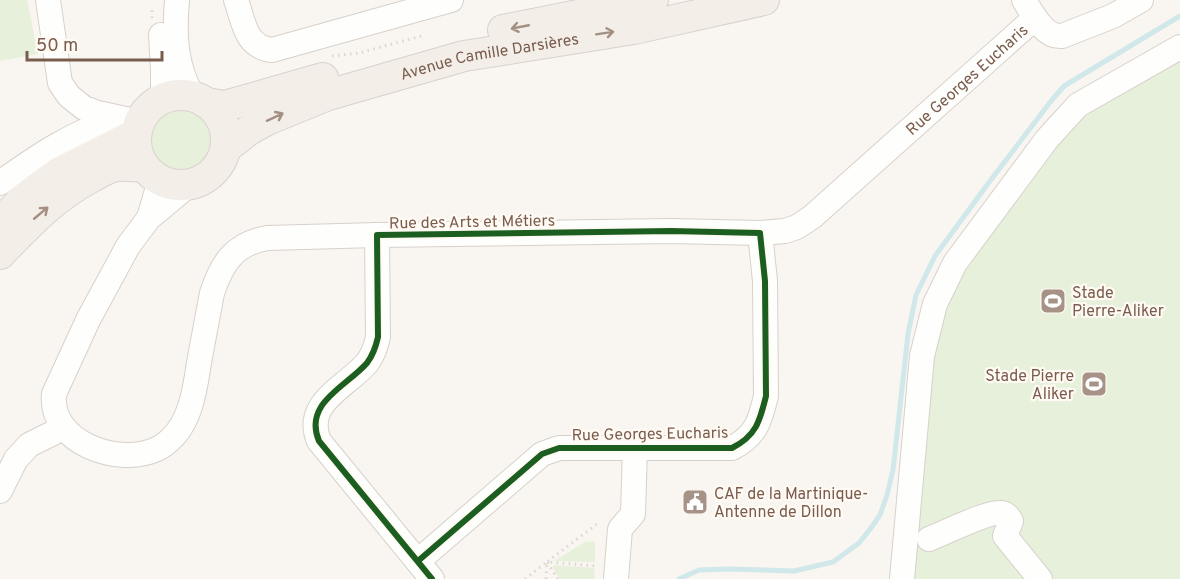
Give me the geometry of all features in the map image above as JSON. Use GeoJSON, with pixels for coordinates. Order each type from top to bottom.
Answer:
{"type":"FeatureCollection","features":[{"type":"Feature","properties":{"kind":"main road","name":"Avenue Camille Darsières"},"geometry":{"type":"LineString","coordinates":[[200,99],[225,106],[354,69],[387,56],[481,34],[653,0]]}},
{"type":"Feature","properties":{"kind":"main road","name":"Avenue Camille Darsières"},"geometry":{"type":"LineString","coordinates":[[227,159],[249,130],[267,120],[328,95],[464,56],[634,29],[764,0]]}},
{"type":"Feature","properties":{"kind":"main road"},"geometry":{"type":"LineString","coordinates":[[0,223],[23,199],[131,125],[153,104],[163,98],[178,95],[200,99],[216,111],[223,122],[227,159],[221,161],[198,187],[175,185],[153,174],[116,166],[105,169],[65,193],[35,218],[0,254]]}},
{"type":"Feature","properties":{"kind":"main road"},"geometry":{"type":"LineString","coordinates":[[131,125],[139,157],[153,174]]}},
{"type":"Feature","properties":{"kind":"street"},"geometry":{"type":"LineString","coordinates":[[48,0],[60,83],[69,96],[84,108],[131,125]]}},
{"type":"Feature","properties":{"kind":"street"},"geometry":{"type":"LineString","coordinates":[[162,0],[160,30],[163,98]]}},
{"type":"Feature","properties":{"kind":"street"},"geometry":{"type":"LineString","coordinates":[[177,0],[177,54],[186,84],[200,99]]}},
{"type":"Feature","properties":{"kind":"street"},"geometry":{"type":"LineString","coordinates":[[236,0],[249,37],[264,49],[272,50],[451,0]]}},
{"type":"Feature","properties":{"kind":"street"},"geometry":{"type":"LineString","coordinates":[[1029,9],[1050,34],[1056,37],[1113,16],[1141,0]]}},
{"type":"Feature","properties":{"kind":"street","name":"Rue Georges Eucharis"},"geometry":{"type":"LineString","coordinates":[[425,570],[542,454],[559,448],[732,448],[743,442],[754,431],[762,415],[766,396],[765,281],[760,233],[785,231],[797,227],[812,217],[1029,9]]}},
{"type":"Feature","properties":{"kind":"street"},"geometry":{"type":"LineString","coordinates":[[902,579],[916,544],[922,356],[935,304],[956,263],[1047,139],[1078,105],[1180,47]]}},
{"type":"Feature","properties":{"kind":"street"},"geometry":{"type":"LineString","coordinates":[[0,183],[62,141],[92,126],[131,125]]}},
{"type":"Feature","properties":{"kind":"street"},"geometry":{"type":"LineString","coordinates":[[149,218],[153,174]]}},
{"type":"Feature","properties":{"kind":"street"},"geometry":{"type":"LineString","coordinates":[[198,187],[149,218],[128,246],[62,374],[53,403],[58,419],[63,428],[87,446],[117,455],[144,453],[158,449],[178,432],[185,419],[194,390],[212,293],[225,263],[236,251],[256,240],[267,238],[377,236]]}},
{"type":"Feature","properties":{"kind":"street","name":"Rue des Arts et Métiers"},"geometry":{"type":"LineString","coordinates":[[425,570],[319,441],[315,432],[319,409],[368,362],[377,344],[377,236],[671,231],[760,233]]}},
{"type":"Feature","properties":{"kind":"street"},"geometry":{"type":"LineString","coordinates":[[0,491],[16,459],[28,445],[63,428]]}},
{"type":"Feature","properties":{"kind":"street"},"geometry":{"type":"LineString","coordinates":[[617,572],[620,529],[633,514],[634,447]]}},
{"type":"Feature","properties":{"kind":"street"},"geometry":{"type":"LineString","coordinates":[[916,544],[997,512],[1006,514],[1011,521],[1005,536],[1040,579]]}},
{"type":"Feature","properties":{"kind":"path"},"geometry":{"type":"LineString","coordinates":[[198,187],[218,182],[227,159]]}},
{"type":"Feature","properties":{"kind":"path"},"geometry":{"type":"LineString","coordinates":[[525,579],[597,524],[620,529]]}},
{"type":"Feature","properties":{"kind":"path"},"geometry":{"type":"LineString","coordinates":[[547,562],[598,566],[617,572]]}},
{"type":"Feature","properties":{"kind":"path"},"geometry":{"type":"LineString","coordinates":[[546,579],[547,562]]}},
{"type":"Feature","properties":{"kind":"path"},"geometry":{"type":"LineString","coordinates":[[547,562],[558,579]]}},
{"type":"Feature","properties":{"kind":"green space"},"geometry":{"type":"Polygon","coordinates":[[[0,0],[27,0],[38,54],[0,61],[0,0]]]}},
{"type":"Feature","properties":{"kind":"green space","name":"Stade Pierre-Aliker"},"geometry":{"type":"Polygon","coordinates":[[[1180,37],[1180,579],[893,579],[918,337],[1047,128],[1180,37]]]}},
{"type":"Feature","properties":{"kind":"green space"},"geometry":{"type":"Polygon","coordinates":[[[186,107],[204,116],[211,127],[213,140],[211,153],[204,164],[193,171],[174,173],[156,164],[149,153],[147,134],[156,116],[167,109],[186,107]]]}},
{"type":"Feature","properties":{"kind":"green space"},"geometry":{"type":"Polygon","coordinates":[[[595,541],[595,562],[554,561],[585,542],[595,541]]]}},
{"type":"Feature","properties":{"kind":"green space"},"geometry":{"type":"Polygon","coordinates":[[[554,565],[594,568],[595,579],[560,579],[553,568],[554,565]]]}},
{"type":"Feature","properties":{"kind":"waterway"},"geometry":{"type":"LineString","coordinates":[[679,579],[699,570],[794,571],[833,562],[859,543],[880,515],[887,495],[893,470],[908,334],[916,295],[935,256],[1064,86],[1180,16]]}},
{"type":"Feature","properties":{"kind":"cycle path"},"geometry":{"type":"LineString","coordinates":[[418,561],[542,454],[559,448],[732,448],[747,438],[756,427],[766,396],[765,281],[760,233],[671,231],[377,235],[378,337],[375,347],[367,363],[322,406],[317,416],[316,428],[319,441],[432,579]]}},
{"type":"Feature","properties":{"kind":"place","name":"Stade Pierre-Aliker"},"geometry":{"type":"Point","coordinates":[1053,301]}},
{"type":"Feature","properties":{"kind":"place","name":"Stade Pierre Aliker"},"geometry":{"type":"Point","coordinates":[1094,384]}},
{"type":"Feature","properties":{"kind":"place","name":"CAF de la Martinique- Antenne de Dillon"},"geometry":{"type":"Point","coordinates":[695,502]}}]}
